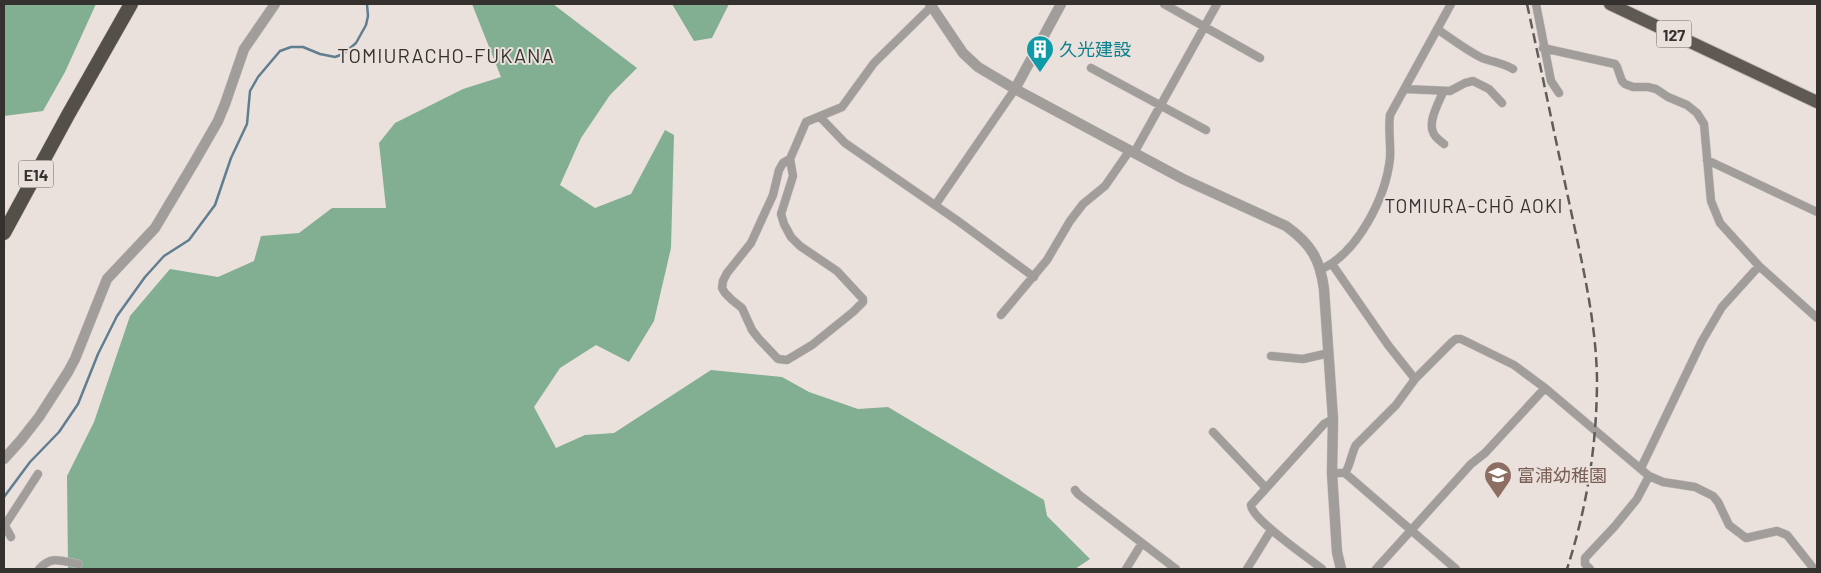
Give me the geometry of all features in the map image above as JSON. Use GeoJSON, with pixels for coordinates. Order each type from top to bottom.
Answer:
{"type":"FeatureCollection","features":[{"type":"Feature","properties":{"kind":"highway","name":"E14"},"geometry":{"type":"LineString","coordinates":[[4,233],[68,115],[132,4]]}},
{"type":"Feature","properties":{"kind":"highway","name":"127"},"geometry":{"type":"LineString","coordinates":[[1610,4],[1817,102]]}},
{"type":"Feature","properties":{"kind":"street"},"geometry":{"type":"LineString","coordinates":[[4,459],[39,417],[68,372],[107,279],[155,228],[195,161],[218,121],[244,49],[275,4]]}},
{"type":"Feature","properties":{"kind":"street"},"geometry":{"type":"LineString","coordinates":[[938,201],[1015,89],[1061,4]]}},
{"type":"Feature","properties":{"kind":"street"},"geometry":{"type":"LineString","coordinates":[[1164,4],[1260,58]]}},
{"type":"Feature","properties":{"kind":"street"},"geometry":{"type":"LineString","coordinates":[[1178,12],[1182,4]]}},
{"type":"Feature","properties":{"kind":"street"},"geometry":{"type":"LineString","coordinates":[[1001,315],[1047,260],[1070,221],[1083,204],[1105,186],[1132,151],[1160,106],[1217,4]]}},
{"type":"Feature","properties":{"kind":"street"},"geometry":{"type":"LineString","coordinates":[[1322,269],[1332,264],[1347,250],[1367,223],[1380,198],[1390,155],[1388,128],[1390,116],[1451,4]]}},
{"type":"Feature","properties":{"kind":"street"},"geometry":{"type":"LineString","coordinates":[[1536,4],[1543,48],[1551,81],[1559,93]]}},
{"type":"Feature","properties":{"kind":"street"},"geometry":{"type":"LineString","coordinates":[[790,159],[793,176],[781,214],[784,224],[791,237],[800,246],[837,271],[863,299],[863,302],[812,345],[787,360],[778,358],[752,330],[742,308],[725,294],[722,288],[723,282],[727,273],[751,243],[773,195],[779,170],[790,159],[806,122],[842,107],[874,62],[931,5],[963,52],[978,67],[1015,89],[1183,179],[1286,226],[1301,236],[1322,269],[1333,419],[1332,474],[1337,552],[1341,569]]}},
{"type":"Feature","properties":{"kind":"street"},"geometry":{"type":"LineString","coordinates":[[1438,29],[1460,46],[1483,58],[1513,69]]}},
{"type":"Feature","properties":{"kind":"street"},"geometry":{"type":"LineString","coordinates":[[1543,48],[1615,64],[1625,84],[1633,87],[1656,89],[1668,97],[1687,105],[1697,113],[1704,124],[1711,201],[1720,224],[1759,266],[1817,318]]}},
{"type":"Feature","properties":{"kind":"street"},"geometry":{"type":"LineString","coordinates":[[1091,68],[1206,130]]}},
{"type":"Feature","properties":{"kind":"street"},"geometry":{"type":"LineString","coordinates":[[1405,89],[1443,92],[1473,81],[1489,89],[1502,103]]}},
{"type":"Feature","properties":{"kind":"street"},"geometry":{"type":"LineString","coordinates":[[1443,92],[1432,120],[1432,128],[1433,134],[1444,144]]}},
{"type":"Feature","properties":{"kind":"street"},"geometry":{"type":"LineString","coordinates":[[820,117],[845,143],[958,221],[1034,277]]}},
{"type":"Feature","properties":{"kind":"street"},"geometry":{"type":"LineString","coordinates":[[1707,160],[1817,212]]}},
{"type":"Feature","properties":{"kind":"street"},"geometry":{"type":"LineString","coordinates":[[1332,264],[1388,345],[1415,380]]}},
{"type":"Feature","properties":{"kind":"street"},"geometry":{"type":"LineString","coordinates":[[1641,468],[1702,341],[1722,307],[1759,266]]}},
{"type":"Feature","properties":{"kind":"street"},"geometry":{"type":"LineString","coordinates":[[1345,473],[1350,464],[1352,451],[1356,445],[1396,405],[1415,380],[1456,339],[1461,339],[1514,366],[1545,388],[1649,476],[1663,482],[1695,487],[1713,496],[1718,502],[1729,526],[1746,538],[1777,531],[1787,536],[1814,569]]}},
{"type":"Feature","properties":{"kind":"street"},"geometry":{"type":"LineString","coordinates":[[1271,356],[1303,359],[1329,353]]}},
{"type":"Feature","properties":{"kind":"street"},"geometry":{"type":"LineString","coordinates":[[1376,569],[1471,464],[1485,453],[1545,388]]}},
{"type":"Feature","properties":{"kind":"street"},"geometry":{"type":"LineString","coordinates":[[1322,569],[1272,530],[1251,509],[1251,505],[1324,424],[1333,419]]}},
{"type":"Feature","properties":{"kind":"street"},"geometry":{"type":"LineString","coordinates":[[1213,432],[1266,488]]}},
{"type":"Feature","properties":{"kind":"street"},"geometry":{"type":"LineString","coordinates":[[1332,474],[1345,473],[1456,569]]}},
{"type":"Feature","properties":{"kind":"street"},"geometry":{"type":"LineString","coordinates":[[11,537],[4,524],[38,474]]}},
{"type":"Feature","properties":{"kind":"street"},"geometry":{"type":"LineString","coordinates":[[1590,569],[1585,564],[1585,558],[1637,499],[1649,476]]}},
{"type":"Feature","properties":{"kind":"street"},"geometry":{"type":"LineString","coordinates":[[1076,490],[1078,494],[1176,569]]}},
{"type":"Feature","properties":{"kind":"street"},"geometry":{"type":"LineString","coordinates":[[1247,569],[1272,530]]}},
{"type":"Feature","properties":{"kind":"street"},"geometry":{"type":"LineString","coordinates":[[1126,569],[1142,543]]}},
{"type":"Feature","properties":{"kind":"street"},"geometry":{"type":"LineString","coordinates":[[39,569],[51,559],[78,564]]}},
{"type":"Feature","properties":{"kind":"green space"},"geometry":{"type":"Polygon","coordinates":[[[4,4],[96,4],[65,72],[43,111],[4,116],[4,4]]]}},
{"type":"Feature","properties":{"kind":"green space"},"geometry":{"type":"Polygon","coordinates":[[[472,4],[553,4],[637,68],[610,95],[581,138],[560,185],[595,208],[631,194],[665,130],[674,135],[671,248],[654,321],[629,362],[596,345],[560,368],[534,407],[556,448],[585,435],[614,433],[711,370],[782,377],[809,392],[858,409],[888,407],[1044,500],[1047,516],[1090,559],[1075,569],[68,569],[67,476],[94,422],[130,316],[170,269],[218,277],[254,261],[261,236],[299,233],[332,208],[386,208],[379,143],[395,123],[463,89],[501,77],[472,4]]]}},
{"type":"Feature","properties":{"kind":"green space"},"geometry":{"type":"Polygon","coordinates":[[[672,4],[729,4],[712,38],[694,41],[672,4]]]}},
{"type":"Feature","properties":{"kind":"waterway"},"geometry":{"type":"LineString","coordinates":[[4,497],[30,462],[59,432],[78,404],[98,354],[117,316],[145,277],[164,256],[189,240],[215,205],[231,158],[247,124],[250,91],[258,77],[280,51],[291,47],[303,47],[320,54],[335,57],[343,54],[356,43],[366,25],[368,16],[367,4]]}},
{"type":"Feature","properties":{"kind":"railway"},"geometry":{"type":"LineString","coordinates":[[1527,4],[1584,274],[1596,358],[1597,404],[1590,476],[1567,569]]}},
{"type":"Feature","properties":{"kind":"place","name":"久光建設"},"geometry":{"type":"Point","coordinates":[1040,73]}},
{"type":"Feature","properties":{"kind":"place","name":"富浦幼稚園"},"geometry":{"type":"Point","coordinates":[1498,499]}},
{"type":"Feature","properties":{"kind":"district","name":"TOMIURACHO-FUKANA"},"geometry":{"type":"Point","coordinates":[446,55]}},
{"type":"Feature","properties":{"kind":"district","name":"TOMIURA-CHŌ AOKI"},"geometry":{"type":"Point","coordinates":[1474,205]}}]}
